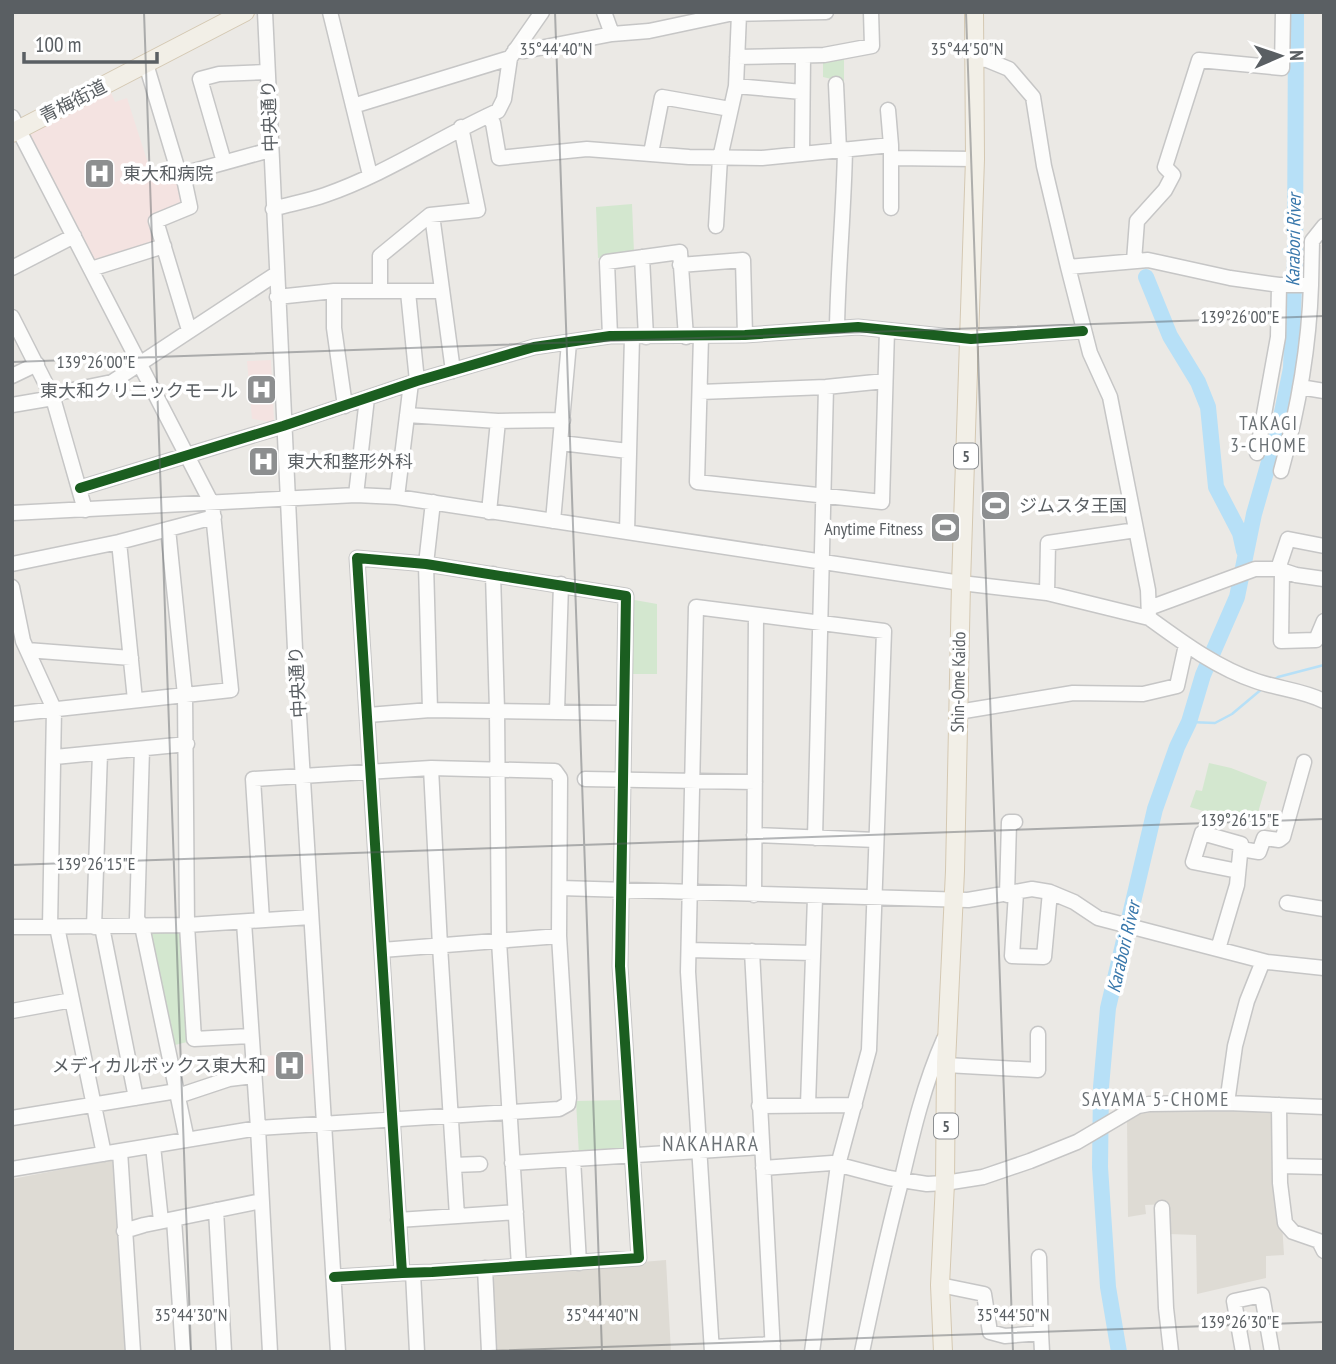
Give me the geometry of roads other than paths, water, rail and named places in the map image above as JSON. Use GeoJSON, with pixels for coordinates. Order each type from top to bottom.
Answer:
{"type":"FeatureCollection","features":[{"type":"Feature","properties":{"kind":"main road","name":"青梅街道"},"geometry":{"type":"LineString","coordinates":[[14,126],[145,64],[245,12]]}},
{"type":"Feature","properties":{"kind":"main road","name":"Shin-Ome Kaido"},"geometry":{"type":"LineString","coordinates":[[943,1352],[940,1285],[945,1184],[946,1065],[954,900],[961,583],[971,339],[975,159],[974,12]]}},
{"type":"Feature","properties":{"kind":"street","name":"中央通り"},"geometry":{"type":"LineString","coordinates":[[265,12],[277,297],[303,777],[338,1352]]}},
{"type":"Feature","properties":{"kind":"street"},"geometry":{"type":"LineString","coordinates":[[330,12],[370,175]]}},
{"type":"Feature","properties":{"kind":"street"},"geometry":{"type":"LineString","coordinates":[[273,209],[325,196],[498,111],[502,106],[513,54],[542,12]]}},
{"type":"Feature","properties":{"kind":"street"},"geometry":{"type":"LineString","coordinates":[[604,12],[612,34]]}},
{"type":"Feature","properties":{"kind":"street"},"geometry":{"type":"LineString","coordinates":[[353,106],[524,51],[612,34],[649,31],[690,17],[739,13],[826,12]]}},
{"type":"Feature","properties":{"kind":"street"},"geometry":{"type":"LineString","coordinates":[[737,57],[824,55],[872,46],[871,12]]}},
{"type":"Feature","properties":{"kind":"street"},"geometry":{"type":"LineString","coordinates":[[1133,261],[1137,221],[1165,190],[1173,175],[1165,167],[1199,60],[1282,68],[1283,12]]}},
{"type":"Feature","properties":{"kind":"street"},"geometry":{"type":"LineString","coordinates":[[716,226],[720,158],[736,86],[739,13]]}},
{"type":"Feature","properties":{"kind":"street"},"geometry":{"type":"LineString","coordinates":[[802,154],[803,56]]}},
{"type":"Feature","properties":{"kind":"street"},"geometry":{"type":"LineString","coordinates":[[975,59],[987,60],[1009,69],[1033,97],[1044,166],[1083,331],[1110,397],[1148,590],[1149,613]]}},
{"type":"Feature","properties":{"kind":"street"},"geometry":{"type":"LineString","coordinates":[[145,64],[177,167],[183,174],[190,208],[156,221],[189,330]]}},
{"type":"Feature","properties":{"kind":"street"},"geometry":{"type":"LineString","coordinates":[[224,162],[200,79],[219,74],[267,72]]}},
{"type":"Feature","properties":{"kind":"street"},"geometry":{"type":"LineString","coordinates":[[836,84],[842,150],[844,224],[838,258],[837,327]]}},
{"type":"Feature","properties":{"kind":"street"},"geometry":{"type":"LineString","coordinates":[[736,86],[802,92]]}},
{"type":"Feature","properties":{"kind":"street"},"geometry":{"type":"LineString","coordinates":[[650,153],[662,97],[730,109]]}},
{"type":"Feature","properties":{"kind":"street"},"geometry":{"type":"LineString","coordinates":[[888,110],[891,208]]}},
{"type":"Feature","properties":{"kind":"street"},"geometry":{"type":"LineString","coordinates":[[487,116],[493,123],[499,158],[587,149],[720,158],[842,150],[891,151],[975,159]]}},
{"type":"Feature","properties":{"kind":"street"},"geometry":{"type":"LineString","coordinates":[[12,714],[231,690],[213,511],[74,236],[14,126]]}},
{"type":"Feature","properties":{"kind":"street"},"geometry":{"type":"LineString","coordinates":[[380,291],[380,256],[432,215],[478,211],[461,127]]}},
{"type":"Feature","properties":{"kind":"street"},"geometry":{"type":"LineString","coordinates":[[183,174],[270,150]]}},
{"type":"Feature","properties":{"kind":"street"},"geometry":{"type":"LineString","coordinates":[[432,215],[453,371]]}},
{"type":"Feature","properties":{"kind":"street"},"geometry":{"type":"LineString","coordinates":[[1281,471],[1300,387],[1310,312],[1312,241],[1324,226]]}},
{"type":"Feature","properties":{"kind":"street"},"geometry":{"type":"LineString","coordinates":[[12,268],[74,236]]}},
{"type":"Feature","properties":{"kind":"street"},"geometry":{"type":"LineString","coordinates":[[91,270],[164,246]]}},
{"type":"Feature","properties":{"kind":"street"},"geometry":{"type":"LineString","coordinates":[[610,336],[607,262],[680,252],[700,393],[698,482],[882,502],[887,330]]}},
{"type":"Feature","properties":{"kind":"street"},"geometry":{"type":"LineString","coordinates":[[627,532],[628,451],[639,337],[642,257]]}},
{"type":"Feature","properties":{"kind":"street"},"geometry":{"type":"LineString","coordinates":[[680,265],[743,260],[745,335]]}},
{"type":"Feature","properties":{"kind":"street"},"geometry":{"type":"LineString","coordinates":[[1068,267],[1148,260],[1230,278],[1281,285],[1309,285]]}},
{"type":"Feature","properties":{"kind":"street"},"geometry":{"type":"LineString","coordinates":[[12,405],[53,398],[58,393],[111,382],[276,274]]}},
{"type":"Feature","properties":{"kind":"street"},"geometry":{"type":"LineString","coordinates":[[1257,453],[1278,337],[1281,285]]}},
{"type":"Feature","properties":{"kind":"street"},"geometry":{"type":"LineString","coordinates":[[277,297],[334,292],[442,291]]}},
{"type":"Feature","properties":{"kind":"street"},"geometry":{"type":"LineString","coordinates":[[334,292],[334,328],[345,406]]}},
{"type":"Feature","properties":{"kind":"street"},"geometry":{"type":"LineString","coordinates":[[397,497],[414,382],[408,292]]}},
{"type":"Feature","properties":{"kind":"street"},"geometry":{"type":"LineString","coordinates":[[1310,312],[1324,322]]}},
{"type":"Feature","properties":{"kind":"street"},"geometry":{"type":"LineString","coordinates":[[12,317],[53,398],[85,510]]}},
{"type":"Feature","properties":{"kind":"street"},"geometry":{"type":"LineString","coordinates":[[80,488],[284,426],[414,382],[534,347],[610,336],[745,335],[837,327],[971,339],[1083,331]]}},
{"type":"Feature","properties":{"kind":"street"},"geometry":{"type":"LineString","coordinates":[[553,521],[569,343]]}},
{"type":"Feature","properties":{"kind":"street"},"geometry":{"type":"LineString","coordinates":[[12,376],[37,364]]}},
{"type":"Feature","properties":{"kind":"street"},"geometry":{"type":"LineString","coordinates":[[700,393],[826,387],[886,381]]}},
{"type":"Feature","properties":{"kind":"street"},"geometry":{"type":"LineString","coordinates":[[815,838],[826,387]]}},
{"type":"Feature","properties":{"kind":"street"},"geometry":{"type":"LineString","coordinates":[[1300,387],[1324,391]]}},
{"type":"Feature","properties":{"kind":"street"},"geometry":{"type":"LineString","coordinates":[[356,495],[367,398]]}},
{"type":"Feature","properties":{"kind":"street"},"geometry":{"type":"LineString","coordinates":[[407,415],[498,421],[563,420]]}},
{"type":"Feature","properties":{"kind":"street"},"geometry":{"type":"LineString","coordinates":[[489,512],[498,421]]}},
{"type":"Feature","properties":{"kind":"street"},"geometry":{"type":"LineString","coordinates":[[561,443],[628,451]]}},
{"type":"Feature","properties":{"kind":"street"},"geometry":{"type":"LineString","coordinates":[[12,513],[85,510],[213,511],[288,498],[356,495],[433,502],[961,583],[1047,593],[1149,613],[1191,648],[1226,667],[1258,682],[1302,691],[1324,701]]}},
{"type":"Feature","properties":{"kind":"street"},"geometry":{"type":"LineString","coordinates":[[430,710],[426,564],[433,502]]}},
{"type":"Feature","properties":{"kind":"street"},"geometry":{"type":"LineString","coordinates":[[12,564],[119,542],[168,529],[213,511]]}},
{"type":"Feature","properties":{"kind":"street"},"geometry":{"type":"LineString","coordinates":[[168,529],[185,695],[187,925],[194,1039],[250,1036]]}},
{"type":"Feature","properties":{"kind":"street"},"geometry":{"type":"LineString","coordinates":[[1047,593],[1048,543],[1136,530]]}},
{"type":"Feature","properties":{"kind":"street"},"geometry":{"type":"LineString","coordinates":[[1324,546],[1288,539],[1280,570],[1281,641],[1316,640],[1324,621]]}},
{"type":"Feature","properties":{"kind":"street"},"geometry":{"type":"LineString","coordinates":[[119,542],[135,701]]}},
{"type":"Feature","properties":{"kind":"street"},"geometry":{"type":"LineString","coordinates":[[334,1277],[407,1273],[519,1266],[579,1263],[639,1258],[620,966],[626,596],[426,564],[357,558],[398,1220],[407,1273],[417,1352]]}},
{"type":"Feature","properties":{"kind":"street"},"geometry":{"type":"LineString","coordinates":[[1149,613],[1218,582],[1255,569],[1280,570],[1324,579]]}},
{"type":"Feature","properties":{"kind":"street"},"geometry":{"type":"LineString","coordinates":[[494,574],[499,941],[519,1266]]}},
{"type":"Feature","properties":{"kind":"street"},"geometry":{"type":"LineString","coordinates":[[557,711],[561,584]]}},
{"type":"Feature","properties":{"kind":"street"},"geometry":{"type":"LineString","coordinates":[[12,587],[27,650],[54,709],[54,927],[104,1154]]}},
{"type":"Feature","properties":{"kind":"street"},"geometry":{"type":"LineString","coordinates":[[752,951],[773,1348],[712,1349],[688,972],[696,607],[884,631],[869,1050],[838,1165],[812,1352]]}},
{"type":"Feature","properties":{"kind":"street"},"geometry":{"type":"LineString","coordinates":[[754,895],[756,615]]}},
{"type":"Feature","properties":{"kind":"street"},"geometry":{"type":"LineString","coordinates":[[958,712],[1073,693],[1143,694],[1177,686],[1191,648]]}},
{"type":"Feature","properties":{"kind":"street"},"geometry":{"type":"LineString","coordinates":[[27,650],[131,658]]}},
{"type":"Feature","properties":{"kind":"street"},"geometry":{"type":"LineString","coordinates":[[368,715],[430,710],[497,709],[623,713]]}},
{"type":"Feature","properties":{"kind":"street"},"geometry":{"type":"LineString","coordinates":[[55,757],[187,744]]}},
{"type":"Feature","properties":{"kind":"street"},"geometry":{"type":"LineString","coordinates":[[142,750],[137,919],[142,926],[187,1140]]}},
{"type":"Feature","properties":{"kind":"street"},"geometry":{"type":"LineString","coordinates":[[100,753],[98,927],[136,1098]]}},
{"type":"Feature","properties":{"kind":"street"},"geometry":{"type":"LineString","coordinates":[[1241,849],[1259,852],[1264,838],[1279,840],[1283,837],[1304,762]]}},
{"type":"Feature","properties":{"kind":"street"},"geometry":{"type":"LineString","coordinates":[[12,1169],[258,1128],[509,1113],[559,1109],[568,1104],[559,936],[560,778],[552,770],[431,768],[253,779],[262,920]]}},
{"type":"Feature","properties":{"kind":"street"},"geometry":{"type":"LineString","coordinates":[[431,768],[457,1216]]}},
{"type":"Feature","properties":{"kind":"street"},"geometry":{"type":"LineString","coordinates":[[585,779],[755,782]]}},
{"type":"Feature","properties":{"kind":"street"},"geometry":{"type":"LineString","coordinates":[[1015,822],[1009,822],[1012,850],[1012,956],[1044,957],[1051,892]]}},
{"type":"Feature","properties":{"kind":"street"},"geometry":{"type":"LineString","coordinates":[[1218,949],[1237,885],[1241,844],[1202,833],[1192,862],[1238,872]]}},
{"type":"Feature","properties":{"kind":"street"},"geometry":{"type":"LineString","coordinates":[[754,835],[876,840]]}},
{"type":"Feature","properties":{"kind":"street"},"geometry":{"type":"LineString","coordinates":[[561,888],[954,900],[1012,894],[1032,889],[1051,892],[1074,902],[1098,918],[1263,961],[1324,968]]}},
{"type":"Feature","properties":{"kind":"street"},"geometry":{"type":"LineString","coordinates":[[808,1105],[814,897]]}},
{"type":"Feature","properties":{"kind":"street"},"geometry":{"type":"LineString","coordinates":[[1287,903],[1324,909]]}},
{"type":"Feature","properties":{"kind":"street"},"geometry":{"type":"LineString","coordinates":[[12,927],[187,925],[311,917]]}},
{"type":"Feature","properties":{"kind":"street"},"geometry":{"type":"LineString","coordinates":[[244,922],[270,1352]]}},
{"type":"Feature","properties":{"kind":"street"},"geometry":{"type":"LineString","coordinates":[[382,950],[559,936]]}},
{"type":"Feature","properties":{"kind":"street"},"geometry":{"type":"LineString","coordinates":[[689,950],[813,953]]}},
{"type":"Feature","properties":{"kind":"street"},"geometry":{"type":"LineString","coordinates":[[1227,1103],[1235,1046],[1247,1001],[1263,961]]}},
{"type":"Feature","properties":{"kind":"street"},"geometry":{"type":"LineString","coordinates":[[12,1011],[72,1000]]}},
{"type":"Feature","properties":{"kind":"street"},"geometry":{"type":"LineString","coordinates":[[862,1352],[901,1179],[930,1071],[947,1032]]}},
{"type":"Feature","properties":{"kind":"street"},"geometry":{"type":"LineString","coordinates":[[946,1065],[1038,1070],[1038,1034]]}},
{"type":"Feature","properties":{"kind":"street"},"geometry":{"type":"LineString","coordinates":[[12,1118],[177,1093],[229,1079],[253,1076]]}},
{"type":"Feature","properties":{"kind":"street"},"geometry":{"type":"LineString","coordinates":[[763,1168],[832,1163],[890,1178],[945,1184],[983,1177],[1030,1161],[1085,1137],[1129,1111],[1149,1104],[1227,1103],[1324,1107]]}},
{"type":"Feature","properties":{"kind":"street"},"geometry":{"type":"LineString","coordinates":[[759,1106],[855,1105]]}},
{"type":"Feature","properties":{"kind":"street"},"geometry":{"type":"LineString","coordinates":[[1279,1105],[1280,1167],[1285,1223],[1293,1232],[1319,1241],[1324,1251]]}},
{"type":"Feature","properties":{"kind":"street"},"geometry":{"type":"LineString","coordinates":[[153,1146],[167,1220],[183,1352]]}},
{"type":"Feature","properties":{"kind":"street"},"geometry":{"type":"LineString","coordinates":[[513,1163],[761,1147]]}},
{"type":"Feature","properties":{"kind":"street"},"geometry":{"type":"LineString","coordinates":[[120,1151],[133,1352]]}},
{"type":"Feature","properties":{"kind":"street"},"geometry":{"type":"LineString","coordinates":[[573,1159],[579,1263]]}},
{"type":"Feature","properties":{"kind":"street"},"geometry":{"type":"LineString","coordinates":[[454,1165],[480,1164]]}},
{"type":"Feature","properties":{"kind":"street"},"geometry":{"type":"LineString","coordinates":[[1280,1167],[1324,1167]]}},
{"type":"Feature","properties":{"kind":"street"},"geometry":{"type":"LineString","coordinates":[[124,1231],[261,1200]]}},
{"type":"Feature","properties":{"kind":"street"},"geometry":{"type":"LineString","coordinates":[[1162,1208],[1166,1308],[1171,1352]]}},
{"type":"Feature","properties":{"kind":"street"},"geometry":{"type":"LineString","coordinates":[[216,1210],[225,1352]]}},
{"type":"Feature","properties":{"kind":"street"},"geometry":{"type":"LineString","coordinates":[[398,1220],[516,1212]]}},
{"type":"Feature","properties":{"kind":"street"},"geometry":{"type":"LineString","coordinates":[[1039,1256],[1042,1352]]}},
{"type":"Feature","properties":{"kind":"street"},"geometry":{"type":"LineString","coordinates":[[485,1268],[489,1352]]}},
{"type":"Feature","properties":{"kind":"street"},"geometry":{"type":"LineString","coordinates":[[940,1285],[984,1294],[990,1332],[1006,1336],[1041,1333]]}},
{"type":"Feature","properties":{"kind":"street"},"geometry":{"type":"LineString","coordinates":[[1243,1352],[1234,1301],[1262,1295],[1272,1352]]}},
{"type":"Feature","properties":{"kind":"waterway","name":"Karabori River"},"geometry":{"type":"LineString","coordinates":[[1119,1352],[1108,1287],[1100,1167],[1101,1087],[1108,1008],[1155,809],[1189,722],[1203,675],[1237,597],[1254,514],[1279,427],[1291,368],[1295,258],[1296,12]]}},
{"type":"Feature","properties":{"kind":"waterway","name":"Karabori River"},"geometry":{"type":"LineString","coordinates":[[1146,277],[1170,336],[1198,382],[1208,407],[1216,487],[1240,533],[1244,551]]}},
{"type":"Feature","properties":{"kind":"waterway"},"geometry":{"type":"LineString","coordinates":[[1274,680],[1324,665]]}},
{"type":"Feature","properties":{"kind":"waterway"},"geometry":{"type":"LineString","coordinates":[[1189,722],[1215,723],[1232,714],[1263,688]]}},
{"type":"Feature","properties":{"kind":"place","name":"東大和病院"},"geometry":{"type":"Point","coordinates":[100,173]}},
{"type":"Feature","properties":{"kind":"place","name":"東大和クリニックモール"},"geometry":{"type":"Point","coordinates":[261,390]}},
{"type":"Feature","properties":{"kind":"place","name":"東大和整形外科"},"geometry":{"type":"Point","coordinates":[264,461]}},
{"type":"Feature","properties":{"kind":"place","name":"ジムスタ王国"},"geometry":{"type":"Point","coordinates":[996,505]}},
{"type":"Feature","properties":{"kind":"place","name":"Anytime Fitness"},"geometry":{"type":"Point","coordinates":[946,528]}},
{"type":"Feature","properties":{"kind":"place","name":"メディカルボックス東大和"},"geometry":{"type":"Point","coordinates":[289,1065]}},
{"type":"Feature","properties":{"kind":"district","name":"TAKAGI 3-CHOME"},"geometry":{"type":"Point","coordinates":[1269,434]}},
{"type":"Feature","properties":{"kind":"district","name":"SAYAMA 5-CHOME"},"geometry":{"type":"Point","coordinates":[1156,1099]}},
{"type":"Feature","properties":{"kind":"district","name":"NAKAHARA"},"geometry":{"type":"Point","coordinates":[711,1143]}}]}
